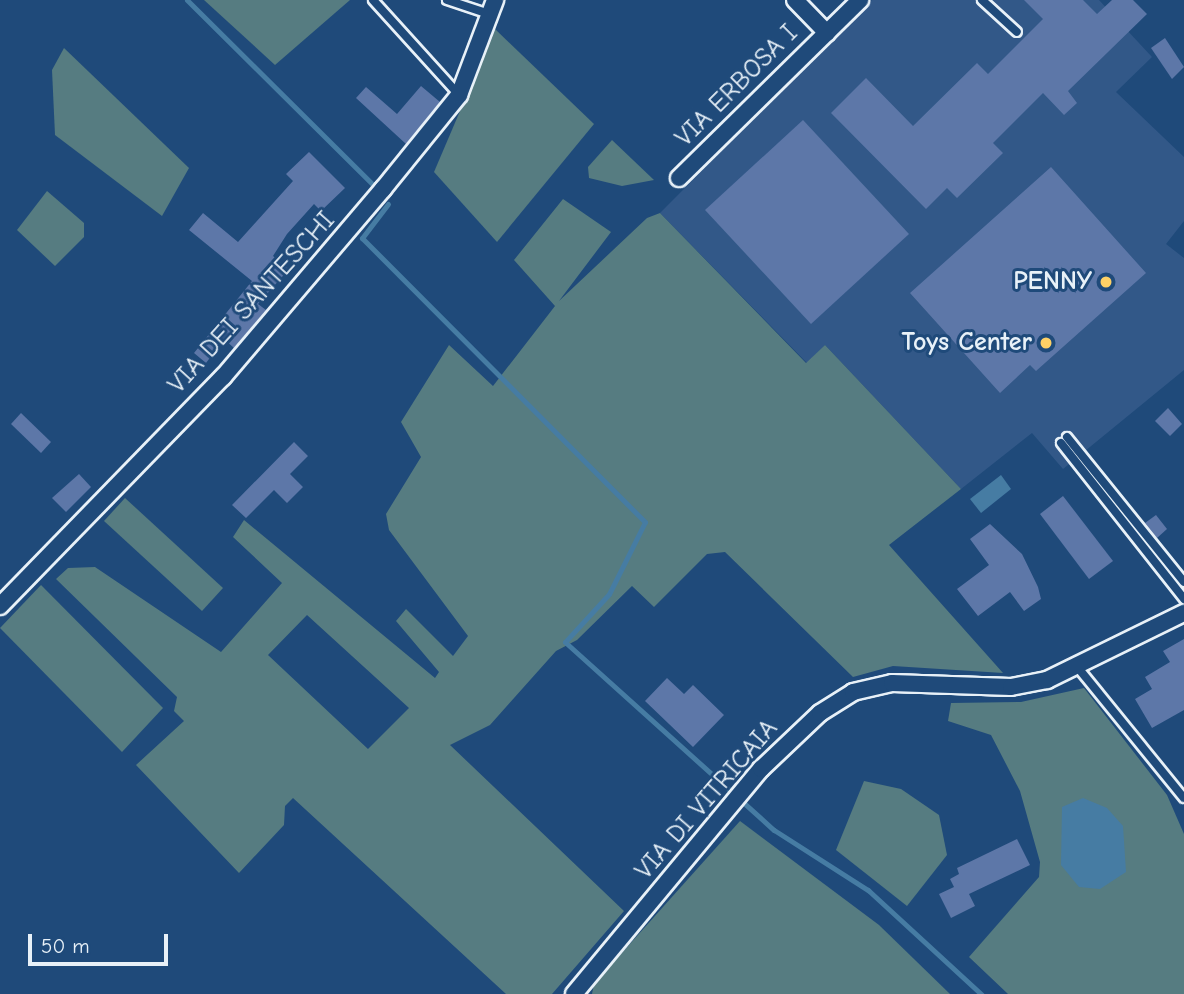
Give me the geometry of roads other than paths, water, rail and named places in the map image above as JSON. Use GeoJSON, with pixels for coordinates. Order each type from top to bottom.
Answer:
{"type":"FeatureCollection","features":[{"type":"Feature","properties":{"kind":"street"},"geometry":{"type":"LineString","coordinates":[[795,0],[827,33]]}},
{"type":"Feature","properties":{"kind":"street","name":"VIA ERBOSA I"},"geometry":{"type":"LineString","coordinates":[[679,178],[860,0]]}},
{"type":"Feature","properties":{"kind":"street","name":"VIA DEI SANTESCHI"},"geometry":{"type":"LineString","coordinates":[[0,606],[223,377],[459,95],[492,7]]}},
{"type":"Feature","properties":{"kind":"street","name":"VIA DI VITRICAIA"},"geometry":{"type":"LineString","coordinates":[[574,994],[748,784],[791,737],[853,692],[892,683],[1011,687],[1079,669],[1184,613]]}},
{"type":"Feature","properties":{"kind":"lane"},"geometry":{"type":"LineString","coordinates":[[373,0],[459,95]]}},
{"type":"Feature","properties":{"kind":"lane"},"geometry":{"type":"LineString","coordinates":[[982,0],[1017,32]]}},
{"type":"Feature","properties":{"kind":"lane"},"geometry":{"type":"LineString","coordinates":[[453,1],[492,7]]}},
{"type":"Feature","properties":{"kind":"lane"},"geometry":{"type":"LineString","coordinates":[[1184,582],[1064,440],[1184,599]]}},
{"type":"Feature","properties":{"kind":"lane"},"geometry":{"type":"LineString","coordinates":[[1079,669],[1184,798]]}},
{"type":"Feature","properties":{"kind":"waterway"},"geometry":{"type":"LineString","coordinates":[[187,0],[374,186]]}},
{"type":"Feature","properties":{"kind":"waterway"},"geometry":{"type":"LineString","coordinates":[[388,204],[362,238],[645,522],[609,594],[565,642],[774,830],[868,890],[981,994]]}},
{"type":"Feature","properties":{"kind":"place","name":"PENNY"},"geometry":{"type":"Point","coordinates":[1106,282]}},
{"type":"Feature","properties":{"kind":"place","name":"Toys Center"},"geometry":{"type":"Point","coordinates":[1046,343]}}]}
